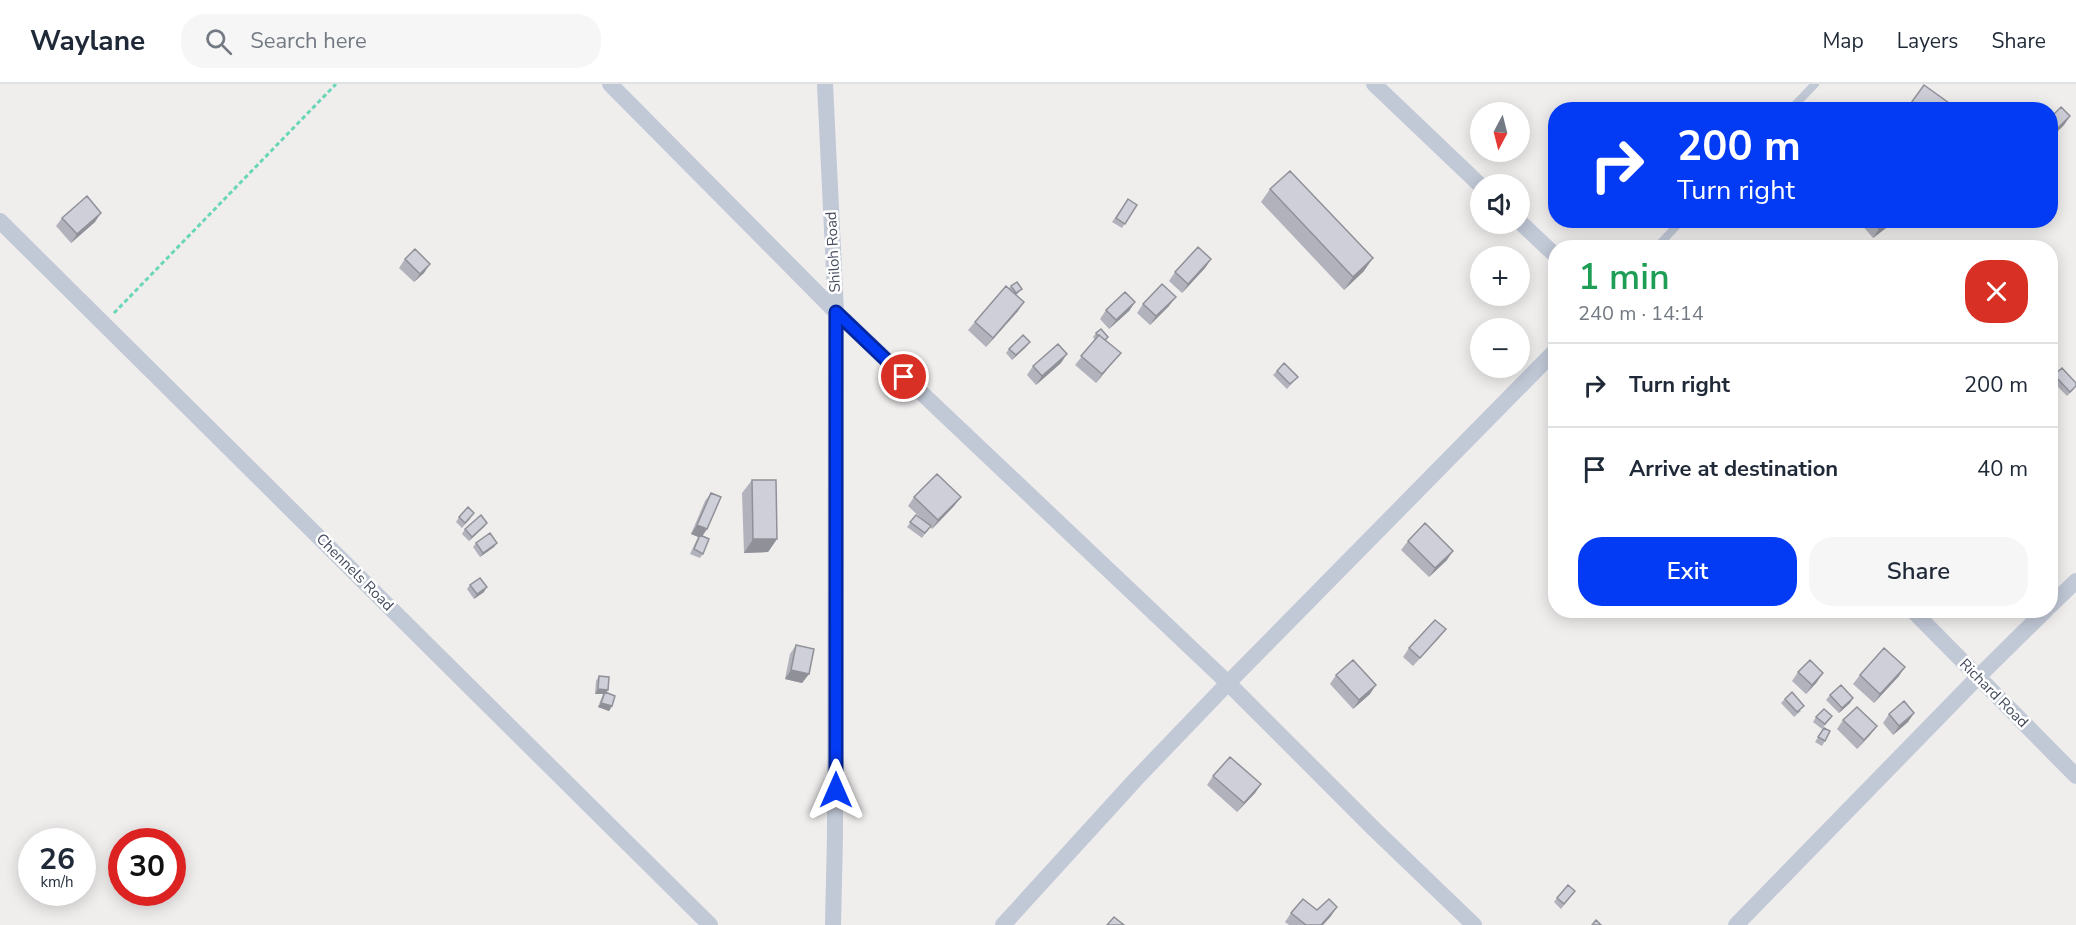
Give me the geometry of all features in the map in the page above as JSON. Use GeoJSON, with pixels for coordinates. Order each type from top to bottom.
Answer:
{"type":"FeatureCollection","features":[{"type":"Feature","properties":{"kind":"street"},"geometry":{"type":"LineString","coordinates":[[610,84],[836,312],[1228,683],[1473,925]]}},
{"type":"Feature","properties":{"kind":"street","name":"Shiloh Road"},"geometry":{"type":"LineString","coordinates":[[825,84],[836,312],[836,732],[832,925]]}},
{"type":"Feature","properties":{"kind":"street"},"geometry":{"type":"LineString","coordinates":[[1374,84],[1470,175]]}},
{"type":"Feature","properties":{"kind":"street","name":"Chennels Road"},"geometry":{"type":"LineString","coordinates":[[0,221],[710,925]]}},
{"type":"Feature","properties":{"kind":"street"},"geometry":{"type":"LineString","coordinates":[[1530,231],[1548,248]]}},
{"type":"Feature","properties":{"kind":"street"},"geometry":{"type":"LineString","coordinates":[[1004,925],[1136,779],[1228,683],[1548,358]]}},
{"type":"Feature","properties":{"kind":"street"},"geometry":{"type":"LineString","coordinates":[[2058,598],[2076,581]]}},
{"type":"Feature","properties":{"kind":"street","name":"Richard Road"},"geometry":{"type":"LineString","coordinates":[[1920,618],[2076,776]]}},
{"type":"Feature","properties":{"kind":"street"},"geometry":{"type":"LineString","coordinates":[[1736,925],[2038,618]]}},
{"type":"Feature","properties":{"kind":"lane"},"geometry":{"type":"LineString","coordinates":[[1798,102],[1815,84]]}},
{"type":"Feature","properties":{"kind":"lane"},"geometry":{"type":"LineString","coordinates":[[1663,240],[1675,228]]}},
{"type":"Feature","properties":{"kind":"path"},"geometry":{"type":"LineString","coordinates":[[104,323],[336,84]]}},
{"type":"Feature","properties":{"kind":"building"},"geometry":{"type":"Polygon","coordinates":[[[1924,85],[1948,102],[1912,102],[1924,85]]]}},
{"type":"Feature","properties":{"kind":"building"},"geometry":{"type":"Polygon","coordinates":[[[2061,107],[2070,116],[2058,128],[2058,110],[2061,107]]]}},
{"type":"Feature","properties":{"kind":"building"},"geometry":{"type":"Polygon","coordinates":[[[1290,171],[1373,258],[1353,277],[1270,189],[1290,171]]]}},
{"type":"Feature","properties":{"kind":"building"},"geometry":{"type":"Polygon","coordinates":[[[87,196],[101,213],[77,234],[62,218],[87,196]]]}},
{"type":"Feature","properties":{"kind":"building"},"geometry":{"type":"Polygon","coordinates":[[[1128,199],[1137,205],[1125,224],[1116,218],[1128,199]]]}},
{"type":"Feature","properties":{"kind":"building"},"geometry":{"type":"Polygon","coordinates":[[[1198,247],[1211,259],[1188,284],[1175,272],[1198,247]]]}},
{"type":"Feature","properties":{"kind":"building"},"geometry":{"type":"Polygon","coordinates":[[[415,249],[430,264],[420,274],[405,259],[415,249]]]}},
{"type":"Feature","properties":{"kind":"building"},"geometry":{"type":"Polygon","coordinates":[[[1017,282],[1022,289],[1016,293],[1011,286],[1017,282]]]}},
{"type":"Feature","properties":{"kind":"building"},"geometry":{"type":"Polygon","coordinates":[[[1162,284],[1176,297],[1156,316],[1143,304],[1162,284]]]}},
{"type":"Feature","properties":{"kind":"building"},"geometry":{"type":"Polygon","coordinates":[[[1006,286],[1024,302],[993,338],[975,322],[1006,286]]]}},
{"type":"Feature","properties":{"kind":"building"},"geometry":{"type":"Polygon","coordinates":[[[1125,292],[1135,302],[1116,320],[1106,310],[1125,292]]]}},
{"type":"Feature","properties":{"kind":"building"},"geometry":{"type":"Polygon","coordinates":[[[1101,329],[1108,337],[1105,340],[1096,333],[1101,329]]]}},
{"type":"Feature","properties":{"kind":"building"},"geometry":{"type":"Polygon","coordinates":[[[1023,335],[1030,342],[1016,355],[1009,349],[1023,335]]]}},
{"type":"Feature","properties":{"kind":"building"},"geometry":{"type":"Polygon","coordinates":[[[1099,335],[1121,353],[1102,374],[1081,356],[1099,335]]]}},
{"type":"Feature","properties":{"kind":"building"},"geometry":{"type":"Polygon","coordinates":[[[1058,344],[1067,354],[1042,376],[1033,366],[1058,344]]]}},
{"type":"Feature","properties":{"kind":"building"},"geometry":{"type":"Polygon","coordinates":[[[1284,363],[1298,377],[1290,384],[1277,371],[1284,363]]]}},
{"type":"Feature","properties":{"kind":"building"},"geometry":{"type":"Polygon","coordinates":[[[2062,368],[2076,383],[2070,392],[2058,379],[2058,372],[2062,368]]]}},
{"type":"Feature","properties":{"kind":"building"},"geometry":{"type":"Polygon","coordinates":[[[937,474],[961,497],[938,520],[914,497],[937,474]]]}},
{"type":"Feature","properties":{"kind":"building"},"geometry":{"type":"Polygon","coordinates":[[[752,480],[776,480],[777,539],[753,539],[752,480]]]}},
{"type":"Feature","properties":{"kind":"building"},"geometry":{"type":"Polygon","coordinates":[[[711,493],[721,497],[707,529],[697,525],[711,493]]]}},
{"type":"Feature","properties":{"kind":"building"},"geometry":{"type":"Polygon","coordinates":[[[468,507],[474,513],[465,523],[459,517],[468,507]]]}},
{"type":"Feature","properties":{"kind":"building"},"geometry":{"type":"Polygon","coordinates":[[[481,515],[487,523],[472,537],[465,529],[481,515]]]}},
{"type":"Feature","properties":{"kind":"building"},"geometry":{"type":"Polygon","coordinates":[[[916,515],[931,526],[925,533],[910,522],[916,515]]]}},
{"type":"Feature","properties":{"kind":"building"},"geometry":{"type":"Polygon","coordinates":[[[1425,523],[1453,551],[1435,568],[1408,541],[1425,523]]]}},
{"type":"Feature","properties":{"kind":"building"},"geometry":{"type":"Polygon","coordinates":[[[490,533],[497,543],[483,553],[476,543],[490,533]]]}},
{"type":"Feature","properties":{"kind":"building"},"geometry":{"type":"Polygon","coordinates":[[[700,535],[709,539],[703,554],[694,549],[700,535]]]}},
{"type":"Feature","properties":{"kind":"building"},"geometry":{"type":"Polygon","coordinates":[[[480,578],[487,587],[477,594],[470,585],[480,578]]]}},
{"type":"Feature","properties":{"kind":"building"},"geometry":{"type":"Polygon","coordinates":[[[1435,620],[1446,629],[1420,658],[1409,648],[1435,620]]]}},
{"type":"Feature","properties":{"kind":"building"},"geometry":{"type":"Polygon","coordinates":[[[796,645],[814,649],[809,674],[791,670],[796,645]]]}},
{"type":"Feature","properties":{"kind":"building"},"geometry":{"type":"Polygon","coordinates":[[[1884,648],[1905,667],[1880,694],[1860,675],[1884,648]]]}},
{"type":"Feature","properties":{"kind":"building"},"geometry":{"type":"Polygon","coordinates":[[[1353,660],[1376,685],[1359,700],[1336,675],[1353,660]]]}},
{"type":"Feature","properties":{"kind":"building"},"geometry":{"type":"Polygon","coordinates":[[[1810,660],[1823,673],[1812,685],[1798,672],[1810,660]]]}},
{"type":"Feature","properties":{"kind":"building"},"geometry":{"type":"Polygon","coordinates":[[[599,676],[609,677],[608,690],[598,689],[599,676]]]}},
{"type":"Feature","properties":{"kind":"building"},"geometry":{"type":"Polygon","coordinates":[[[1841,685],[1853,698],[1842,708],[1830,695],[1841,685]]]}},
{"type":"Feature","properties":{"kind":"building"},"geometry":{"type":"Polygon","coordinates":[[[605,692],[615,696],[612,706],[601,703],[605,692]]]}},
{"type":"Feature","properties":{"kind":"building"},"geometry":{"type":"Polygon","coordinates":[[[1792,692],[1804,706],[1797,712],[1785,699],[1792,692]]]}},
{"type":"Feature","properties":{"kind":"building"},"geometry":{"type":"Polygon","coordinates":[[[1904,701],[1914,713],[1899,726],[1889,714],[1904,701]]]}},
{"type":"Feature","properties":{"kind":"building"},"geometry":{"type":"Polygon","coordinates":[[[1857,707],[1877,726],[1864,740],[1843,720],[1857,707]]]}},
{"type":"Feature","properties":{"kind":"building"},"geometry":{"type":"Polygon","coordinates":[[[1824,709],[1832,716],[1825,724],[1816,717],[1824,709]]]}},
{"type":"Feature","properties":{"kind":"building"},"geometry":{"type":"Polygon","coordinates":[[[1824,728],[1830,731],[1825,741],[1818,737],[1824,728]]]}},
{"type":"Feature","properties":{"kind":"building"},"geometry":{"type":"Polygon","coordinates":[[[1230,757],[1261,784],[1244,803],[1213,776],[1230,757]]]}},
{"type":"Feature","properties":{"kind":"building"},"geometry":{"type":"Polygon","coordinates":[[[1568,885],[1575,891],[1564,904],[1557,898],[1568,885]]]}},
{"type":"Feature","properties":{"kind":"building"},"geometry":{"type":"Polygon","coordinates":[[[1303,899],[1317,910],[1329,899],[1337,907],[1321,925],[1306,925],[1291,913],[1303,899]]]}},
{"type":"Feature","properties":{"kind":"building"},"geometry":{"type":"Polygon","coordinates":[[[1114,917],[1124,925],[1107,925],[1114,917]]]}},
{"type":"Feature","properties":{"kind":"route"},"geometry":{"type":"LineString","coordinates":[[836,790],[836,312],[904,377]]}}]}
